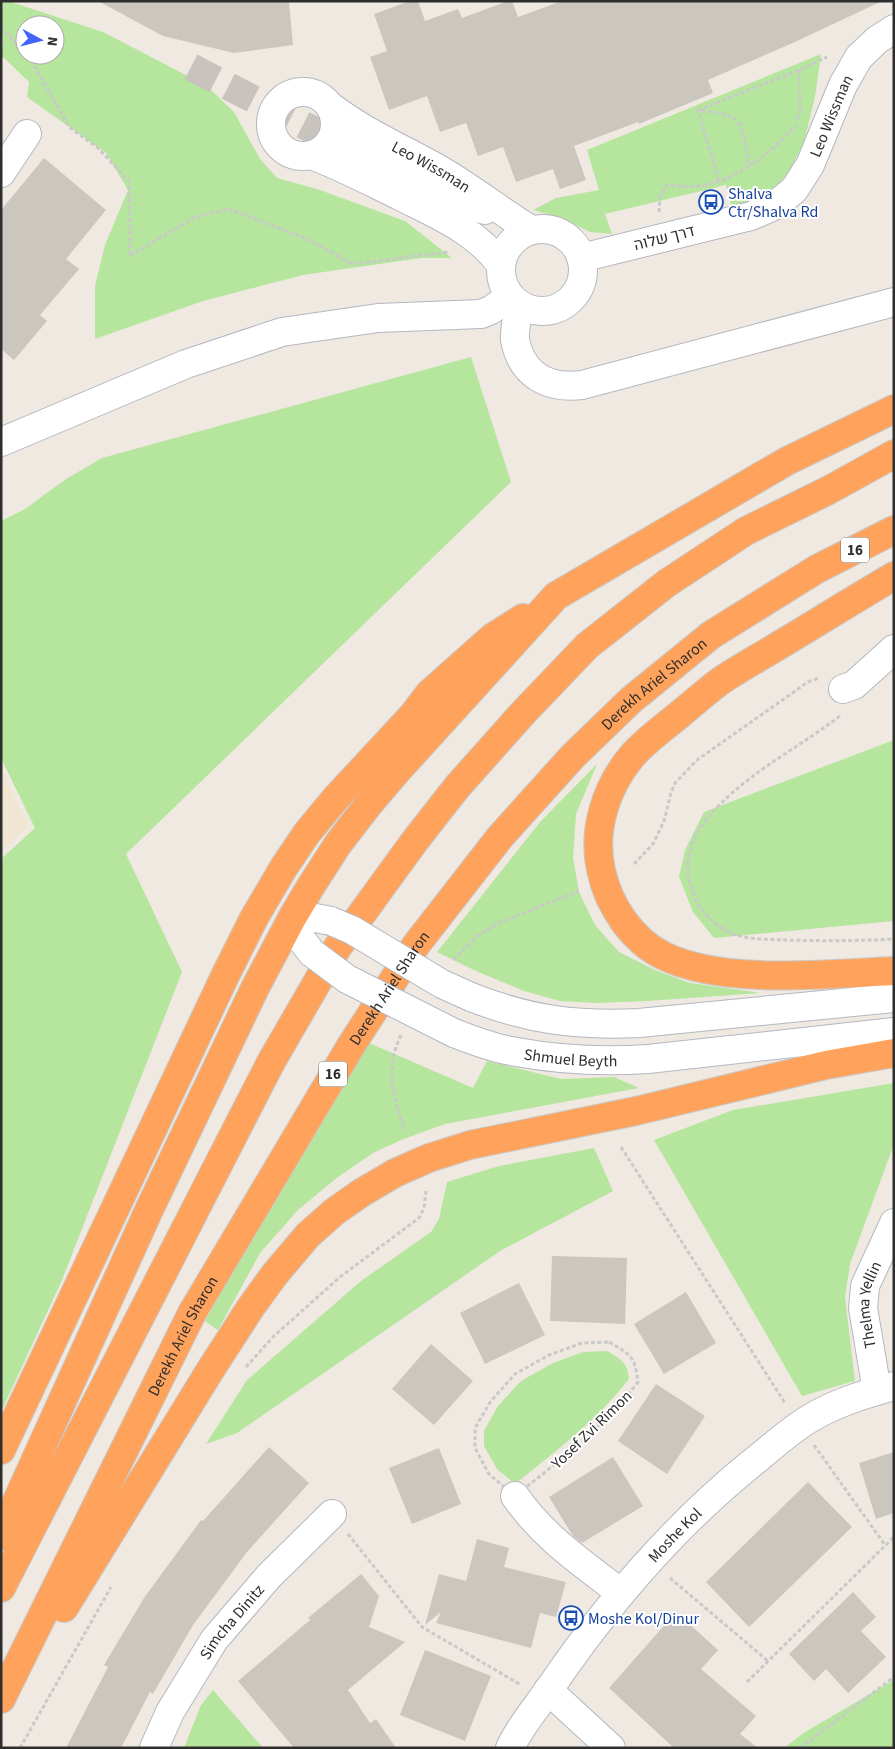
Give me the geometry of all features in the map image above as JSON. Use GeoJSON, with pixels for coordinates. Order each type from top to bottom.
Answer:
{"type":"FeatureCollection","features":[{"type":"Feature","properties":{"kind":"highway"},"geometry":{"type":"LineString","coordinates":[[1,1450],[254,918],[284,867],[307,833],[335,799],[413,715],[429,694],[493,637],[556,596],[787,461],[894,409]]}},
{"type":"Feature","properties":{"kind":"highway"},"geometry":{"type":"LineString","coordinates":[[1,1588],[276,1054],[337,948],[377,890],[457,787],[587,646],[667,583],[746,531],[829,490],[894,454]]}},
{"type":"Feature","properties":{"kind":"highway","name":"Derekh Ariel Sharon"},"geometry":{"type":"LineString","coordinates":[[1,1699],[192,1313],[352,1044],[422,937],[500,837],[573,756],[631,700],[711,635],[817,569],[894,530]]}},
{"type":"Feature","properties":{"kind":"highway"},"geometry":{"type":"LineString","coordinates":[[894,576],[720,682],[657,733],[632,756],[614,782],[604,803],[598,833],[598,857],[605,888],[620,916],[642,941],[663,956],[693,966],[764,975],[894,971]]}},
{"type":"Feature","properties":{"kind":"highway"},"geometry":{"type":"LineString","coordinates":[[1,1536],[150,1210],[255,988],[292,918],[338,844],[373,798],[556,596]]}},
{"type":"Feature","properties":{"kind":"highway"},"geometry":{"type":"LineString","coordinates":[[1,1710],[210,1369],[251,1307],[308,1234],[334,1212],[395,1173],[429,1158],[470,1145],[636,1111],[826,1065],[894,1053]]}},
{"type":"Feature","properties":{"kind":"highway"},"geometry":{"type":"LineString","coordinates":[[1,1501],[150,1210]]}},
{"type":"Feature","properties":{"kind":"street","name":"Leo Wissman"},"geometry":{"type":"LineString","coordinates":[[774,206],[794,190],[810,166],[843,85],[859,56],[877,40],[894,29]]}},
{"type":"Feature","properties":{"kind":"street"},"geometry":{"type":"LineString","coordinates":[[313,93],[330,106],[334,115],[335,126],[333,136],[321,152],[311,155],[291,154],[282,148],[272,130],[271,119],[275,109],[282,100],[291,94],[313,93]]}},
{"type":"Feature","properties":{"kind":"street","name":"Leo Wissman"},"geometry":{"type":"LineString","coordinates":[[330,106],[372,134],[474,191],[531,230]]}},
{"type":"Feature","properties":{"kind":"street"},"geometry":{"type":"LineString","coordinates":[[1,173],[27,134]]}},
{"type":"Feature","properties":{"kind":"street"},"geometry":{"type":"LineString","coordinates":[[348,148],[462,204],[506,214]]}},
{"type":"Feature","properties":{"kind":"street"},"geometry":{"type":"LineString","coordinates":[[311,155],[341,167],[450,221],[489,251],[504,253],[520,235],[531,230],[544,229],[556,231],[567,237],[576,246],[581,258],[583,270],[581,283],[575,294],[566,303],[555,309],[543,311],[530,310],[514,300],[489,251],[456,209],[439,194]]}},
{"type":"Feature","properties":{"kind":"street","name":"דרך שלוה"},"geometry":{"type":"LineString","coordinates":[[581,258],[751,216],[774,206]]}},
{"type":"Feature","properties":{"kind":"street"},"geometry":{"type":"LineString","coordinates":[[514,300],[515,339],[524,365],[540,379],[560,386],[570,387],[894,302]]}},
{"type":"Feature","properties":{"kind":"street"},"geometry":{"type":"LineString","coordinates":[[1,442],[186,364],[282,332],[378,318],[475,315],[514,300]]}},
{"type":"Feature","properties":{"kind":"street"},"geometry":{"type":"LineString","coordinates":[[844,689],[854,685],[894,649]]}},
{"type":"Feature","properties":{"kind":"street","name":"Shmuel Beyth"},"geometry":{"type":"LineString","coordinates":[[894,998],[639,1023],[605,1024],[534,1018],[498,1008],[442,984],[352,930],[331,921],[310,917],[292,918],[297,934],[312,953],[347,979],[454,1033],[515,1052],[577,1060],[616,1061],[894,1032]]}},
{"type":"Feature","properties":{"kind":"street","name":"Thelma Yellin"},"geometry":{"type":"LineString","coordinates":[[885,1388],[863,1308],[865,1286],[894,1223]]}},
{"type":"Feature","properties":{"kind":"street","name":"Moshe Kol"},"geometry":{"type":"LineString","coordinates":[[510,1748],[568,1660],[621,1593],[649,1560],[710,1497],[800,1425],[834,1406],[885,1388]]}},
{"type":"Feature","properties":{"kind":"street"},"geometry":{"type":"LineString","coordinates":[[515,1496],[527,1514],[546,1534],[621,1593]]}},
{"type":"Feature","properties":{"kind":"street","name":"Simcha Dinitz"},"geometry":{"type":"LineString","coordinates":[[154,1748],[170,1712],[214,1640],[269,1576],[332,1514]]}},
{"type":"Feature","properties":{"kind":"street"},"geometry":{"type":"LineString","coordinates":[[545,1694],[610,1748]]}},
{"type":"Feature","properties":{"kind":"path"},"geometry":{"type":"LineString","coordinates":[[1,27],[15,42]]}},
{"type":"Feature","properties":{"kind":"path"},"geometry":{"type":"LineString","coordinates":[[698,110],[834,55]]}},
{"type":"Feature","properties":{"kind":"path"},"geometry":{"type":"LineString","coordinates":[[35,65],[69,127],[98,148],[129,181],[130,256],[195,217],[230,209],[309,240],[352,264],[489,251]]}},
{"type":"Feature","properties":{"kind":"path"},"geometry":{"type":"LineString","coordinates":[[663,238],[658,209],[660,197],[667,185],[697,187],[719,181],[750,166],[779,144],[796,125],[800,111],[799,70]]}},
{"type":"Feature","properties":{"kind":"path"},"geometry":{"type":"LineString","coordinates":[[698,110],[731,116],[739,123],[747,148],[750,166]]}},
{"type":"Feature","properties":{"kind":"path"},"geometry":{"type":"LineString","coordinates":[[698,110],[719,181]]}},
{"type":"Feature","properties":{"kind":"path"},"geometry":{"type":"LineString","coordinates":[[634,864],[653,844],[664,821],[675,783],[697,760],[808,682],[826,677],[834,679],[844,689],[847,701],[845,709],[840,716],[748,780],[710,815],[695,836],[691,847],[688,858],[688,879],[698,906],[705,914],[730,933],[743,937],[832,942],[894,939]]}},
{"type":"Feature","properties":{"kind":"path"},"geometry":{"type":"LineString","coordinates":[[621,1147],[800,1425],[885,1545]]}},
{"type":"Feature","properties":{"kind":"path"},"geometry":{"type":"LineString","coordinates":[[241,1375],[274,1336],[340,1277],[419,1218],[424,1208],[426,1191]]}},
{"type":"Feature","properties":{"kind":"path","name":"Yosef Zvi Rimon"},"geometry":{"type":"LineString","coordinates":[[609,1342],[627,1353],[636,1364],[638,1382],[626,1398],[568,1454],[515,1496],[490,1474],[475,1448],[475,1428],[491,1401],[516,1374],[549,1355],[582,1343],[609,1342]]}},
{"type":"Feature","properties":{"kind":"path"},"geometry":{"type":"LineString","coordinates":[[332,1514],[422,1627],[545,1694]]}},
{"type":"Feature","properties":{"kind":"path"},"geometry":{"type":"LineString","coordinates":[[747,1682],[894,1537]]}},
{"type":"Feature","properties":{"kind":"path"},"geometry":{"type":"LineString","coordinates":[[649,1560],[768,1662]]}},
{"type":"Feature","properties":{"kind":"path"},"geometry":{"type":"LineString","coordinates":[[20,1748],[115,1580]]}},
{"type":"Feature","properties":{"kind":"path"},"geometry":{"type":"LineString","coordinates":[[800,1748],[894,1678]]}},
{"type":"Feature","properties":{"kind":"shaded area"},"geometry":{"type":"Polygon","coordinates":[[[1,769],[28,826],[1,851],[1,769]]]}},
{"type":"Feature","properties":{"kind":"green space"},"geometry":{"type":"Polygon","coordinates":[[[1,1],[13,1],[14,3],[51,15],[15,15],[15,65],[65,65],[65,20],[103,32],[207,86],[234,112],[260,159],[277,178],[317,189],[405,221],[452,258],[421,258],[303,275],[203,301],[95,339],[95,286],[105,245],[128,190],[106,153],[27,97],[29,82],[1,55],[3,38],[1,37],[1,1]]]}},
{"type":"Feature","properties":{"kind":"green space"},"geometry":{"type":"Polygon","coordinates":[[[821,54],[815,97],[804,142],[790,170],[771,193],[732,210],[726,185],[605,214],[612,234],[590,232],[564,219],[533,210],[556,198],[599,190],[587,150],[821,54]]]}},
{"type":"Feature","properties":{"kind":"green space"},"geometry":{"type":"Polygon","coordinates":[[[471,357],[511,482],[126,854],[182,972],[62,1280],[1,1412],[1,859],[35,828],[1,758],[1,521],[25,509],[66,479],[102,458],[471,357]]]}},
{"type":"Feature","properties":{"kind":"green space"},"geometry":{"type":"Polygon","coordinates":[[[894,740],[894,921],[714,938],[693,912],[679,877],[685,850],[704,812],[894,740]]]}},
{"type":"Feature","properties":{"kind":"green space"},"geometry":{"type":"Polygon","coordinates":[[[597,764],[576,814],[573,858],[579,892],[595,925],[619,952],[655,970],[690,983],[761,993],[597,1003],[560,1001],[524,991],[437,952],[541,821],[597,764]]]}},
{"type":"Feature","properties":{"kind":"green space"},"geometry":{"type":"Polygon","coordinates":[[[369,1043],[473,1088],[487,1061],[561,1079],[614,1077],[639,1088],[445,1124],[401,1140],[373,1153],[338,1177],[298,1210],[260,1253],[218,1330],[205,1321],[251,1239],[369,1043]]]}},
{"type":"Feature","properties":{"kind":"green space"},"geometry":{"type":"Polygon","coordinates":[[[894,1083],[894,1144],[850,1264],[845,1297],[855,1381],[802,1396],[654,1140],[733,1110],[894,1083]]]}},
{"type":"Feature","properties":{"kind":"green space"},"geometry":{"type":"Polygon","coordinates":[[[594,1148],[613,1191],[500,1251],[237,1433],[206,1444],[247,1380],[361,1281],[431,1232],[439,1219],[447,1182],[499,1166],[594,1148]]]}},
{"type":"Feature","properties":{"kind":"green space"},"geometry":{"type":"Polygon","coordinates":[[[607,1351],[623,1362],[629,1379],[589,1422],[515,1484],[497,1469],[484,1446],[484,1431],[498,1406],[521,1381],[553,1363],[583,1352],[607,1351]]]}},
{"type":"Feature","properties":{"kind":"green space"},"geometry":{"type":"Polygon","coordinates":[[[894,1680],[894,1748],[784,1748],[805,1732],[894,1680]]]}},
{"type":"Feature","properties":{"kind":"green space"},"geometry":{"type":"Polygon","coordinates":[[[213,1690],[263,1748],[184,1748],[201,1705],[213,1690]]]}},
{"type":"Feature","properties":{"kind":"building"},"geometry":{"type":"Polygon","coordinates":[[[98,1],[289,1],[293,45],[234,53],[163,36],[98,1]]]}},
{"type":"Feature","properties":{"kind":"building"},"geometry":{"type":"Polygon","coordinates":[[[410,1],[418,1],[425,21],[458,9],[462,18],[508,1],[512,1],[518,17],[562,1],[882,1],[708,80],[713,93],[639,124],[638,122],[574,146],[586,180],[560,189],[553,169],[516,182],[503,147],[478,156],[466,123],[440,132],[427,96],[389,110],[370,57],[387,51],[374,14],[410,1]]]}},
{"type":"Feature","properties":{"kind":"building"},"geometry":{"type":"Polygon","coordinates":[[[44,158],[106,210],[66,259],[79,269],[40,315],[47,321],[14,360],[1,349],[1,210],[44,158]]]}},
{"type":"Feature","properties":{"kind":"building"},"geometry":{"type":"Polygon","coordinates":[[[552,1256],[627,1258],[625,1324],[550,1321],[552,1256]]]}},
{"type":"Feature","properties":{"kind":"building"},"geometry":{"type":"Polygon","coordinates":[[[519,1283],[545,1335],[485,1364],[460,1313],[519,1283]]]}},
{"type":"Feature","properties":{"kind":"building"},"geometry":{"type":"Polygon","coordinates":[[[686,1292],[716,1343],[664,1374],[634,1324],[686,1292]]]}},
{"type":"Feature","properties":{"kind":"building"},"geometry":{"type":"Polygon","coordinates":[[[431,1344],[473,1381],[434,1425],[392,1389],[431,1344]]]}},
{"type":"Feature","properties":{"kind":"building"},"geometry":{"type":"Polygon","coordinates":[[[656,1384],[705,1416],[667,1474],[618,1441],[656,1384]]]}},
{"type":"Feature","properties":{"kind":"building"},"geometry":{"type":"Polygon","coordinates":[[[269,1447],[309,1483],[247,1552],[193,1625],[153,1694],[150,1692],[121,1748],[66,1748],[108,1667],[104,1665],[144,1598],[201,1520],[203,1521],[269,1447]]]}},
{"type":"Feature","properties":{"kind":"building"},"geometry":{"type":"Polygon","coordinates":[[[439,1448],[461,1504],[412,1524],[389,1468],[439,1448]]]}},
{"type":"Feature","properties":{"kind":"building"},"geometry":{"type":"Polygon","coordinates":[[[894,1452],[894,1513],[876,1519],[859,1463],[894,1452]]]}},
{"type":"Feature","properties":{"kind":"building"},"geometry":{"type":"Polygon","coordinates":[[[613,1457],[643,1506],[582,1543],[573,1536],[549,1497],[613,1457]]]}},
{"type":"Feature","properties":{"kind":"building"},"geometry":{"type":"Polygon","coordinates":[[[808,1482],[852,1527],[749,1627],[706,1582],[808,1482]]]}},
{"type":"Feature","properties":{"kind":"building"},"geometry":{"type":"Polygon","coordinates":[[[477,1539],[509,1548],[504,1567],[566,1582],[556,1617],[540,1613],[531,1648],[436,1623],[441,1612],[425,1625],[439,1574],[466,1581],[477,1539]]]}},
{"type":"Feature","properties":{"kind":"building"},"geometry":{"type":"Polygon","coordinates":[[[361,1574],[379,1596],[369,1627],[405,1642],[348,1690],[370,1723],[376,1719],[396,1748],[294,1748],[238,1681],[310,1620],[308,1618],[361,1574]]]}},
{"type":"Feature","properties":{"kind":"building"},"geometry":{"type":"Polygon","coordinates":[[[853,1592],[876,1617],[861,1631],[886,1657],[848,1693],[826,1669],[814,1681],[789,1654],[853,1592]]]}},
{"type":"Feature","properties":{"kind":"building"},"geometry":{"type":"Polygon","coordinates":[[[676,1612],[718,1650],[701,1669],[756,1716],[740,1734],[758,1748],[674,1748],[609,1688],[676,1612]]]}},
{"type":"Feature","properties":{"kind":"building"},"geometry":{"type":"Polygon","coordinates":[[[425,1650],[491,1676],[465,1741],[400,1715],[425,1650]]]}},
{"type":"Feature","properties":{"kind":"tunnel"},"geometry":{"type":"LineString","coordinates":[[191,67],[348,148]]}},
{"type":"Feature","properties":{"kind":"place","name":"Shalva Ctr/Shalva Rd"},"geometry":{"type":"Point","coordinates":[711,202]}},
{"type":"Feature","properties":{"kind":"place","name":"Moshe Kol/Dinur"},"geometry":{"type":"Point","coordinates":[571,1618]}}]}
